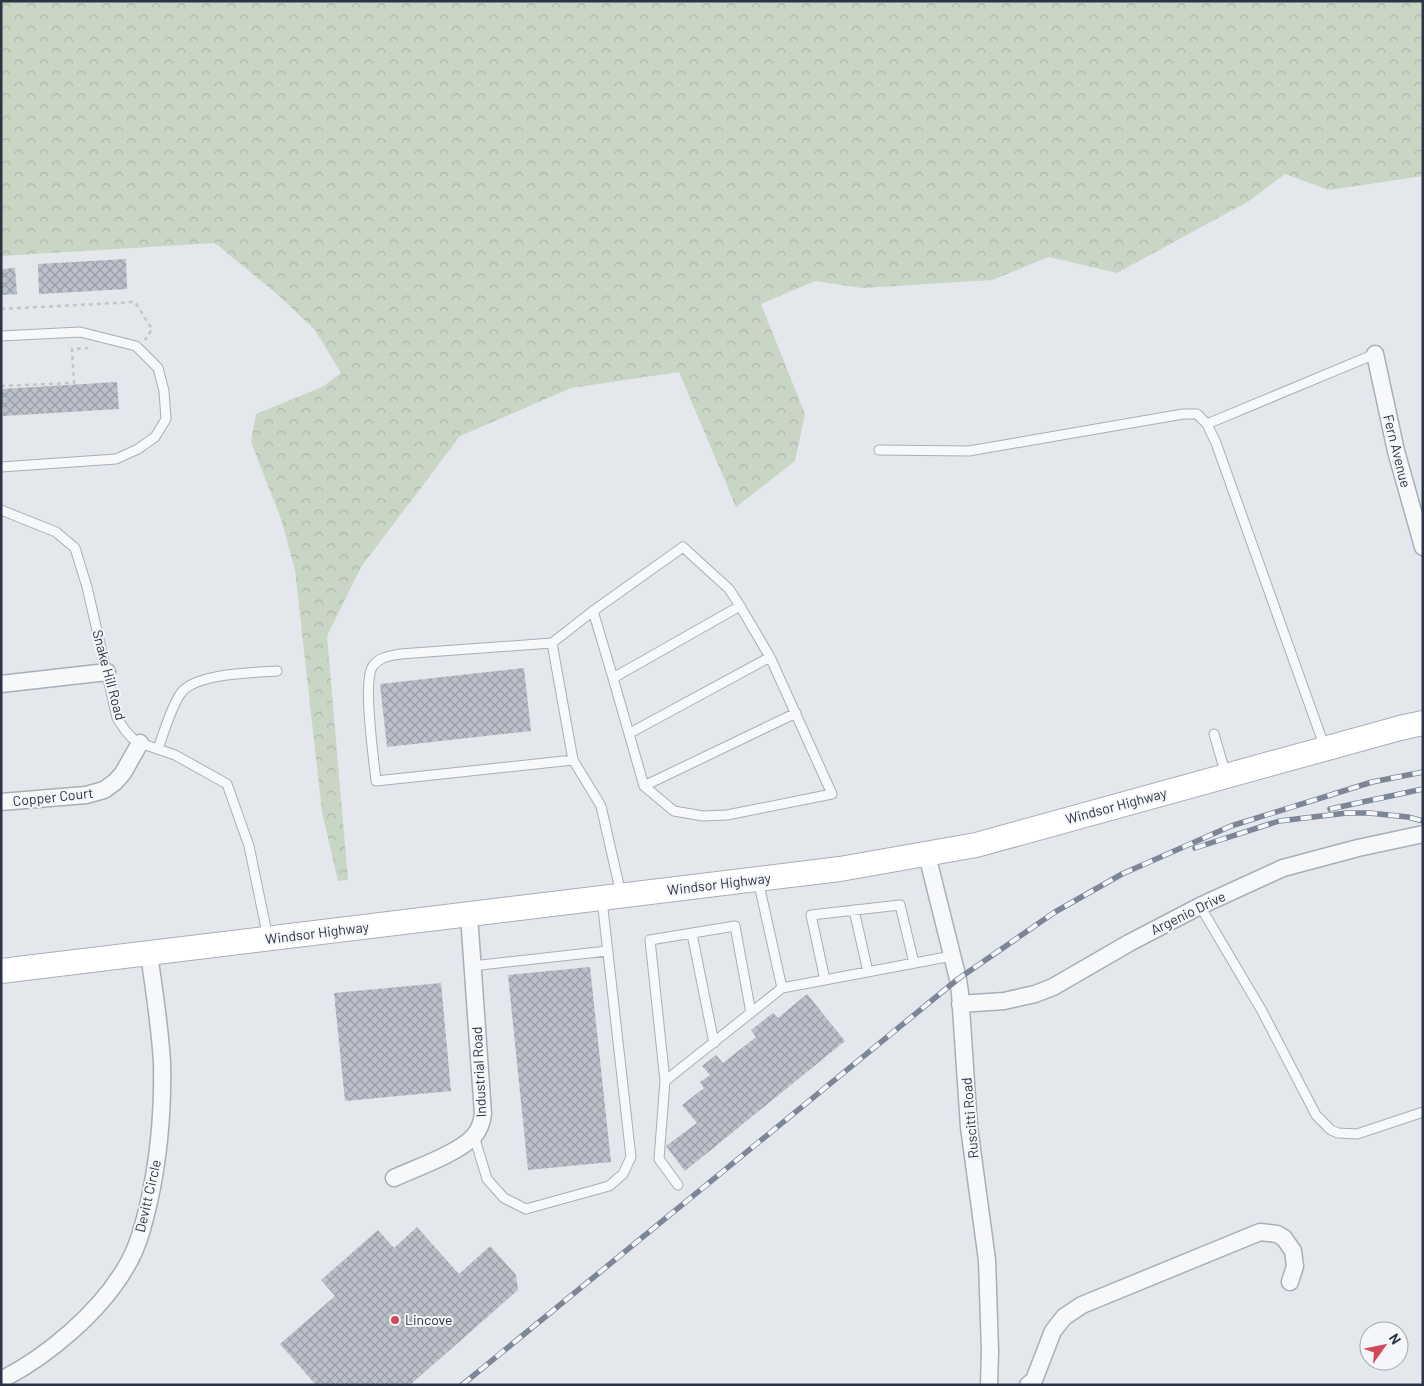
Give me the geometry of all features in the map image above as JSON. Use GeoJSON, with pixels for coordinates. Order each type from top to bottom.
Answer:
{"type":"FeatureCollection","features":[{"type":"Feature","properties":{"kind":"main road","name":"Windsor Highway"},"geometry":{"type":"LineString","coordinates":[[1,971],[758,880],[927,855],[976,845],[1400,728],[1423,724]]}},
{"type":"Feature","properties":{"kind":"street","name":"Fern Avenue"},"geometry":{"type":"LineString","coordinates":[[1375,354],[1396,451],[1423,548]]}},
{"type":"Feature","properties":{"kind":"street"},"geometry":{"type":"LineString","coordinates":[[1,684],[106,672]]}},
{"type":"Feature","properties":{"kind":"street","name":"Copper Court"},"geometry":{"type":"LineString","coordinates":[[1,802],[86,795],[104,790],[123,773],[140,743]]}},
{"type":"Feature","properties":{"kind":"street","name":"Argenio Drive"},"geometry":{"type":"LineString","coordinates":[[960,1004],[1004,1001],[1035,994],[1053,987],[1200,906],[1283,868],[1358,848],[1423,834]]}},
{"type":"Feature","properties":{"kind":"street","name":"Ruscitti Road"},"geometry":{"type":"LineString","coordinates":[[927,855],[958,980],[969,1127],[987,1260],[989,1380]]}},
{"type":"Feature","properties":{"kind":"street","name":"Industrial Road"},"geometry":{"type":"LineString","coordinates":[[394,1178],[448,1155],[474,1136],[482,1124],[483,1114],[469,915]]}},
{"type":"Feature","properties":{"kind":"street","name":"Devitt Circle"},"geometry":{"type":"LineString","coordinates":[[1,1380],[44,1353],[86,1318],[111,1289],[127,1265],[144,1224],[154,1178],[160,1133],[161,1073],[157,1014],[149,954]]}},
{"type":"Feature","properties":{"kind":"street"},"geometry":{"type":"LineString","coordinates":[[1028,1385],[1034,1380],[1052,1331],[1064,1317],[1082,1305],[1260,1232],[1277,1234],[1284,1238],[1293,1251],[1295,1266],[1290,1282]]}},
{"type":"Feature","properties":{"kind":"street"},"geometry":{"type":"LineString","coordinates":[[989,1380],[1004,1385]]}},
{"type":"Feature","properties":{"kind":"lane"},"geometry":{"type":"LineString","coordinates":[[1,336],[80,332],[136,346],[158,368],[164,390],[166,419],[155,437],[138,449],[116,459],[1,467]]}},
{"type":"Feature","properties":{"kind":"lane"},"geometry":{"type":"LineString","coordinates":[[1207,424],[1375,354]]}},
{"type":"Feature","properties":{"kind":"lane"},"geometry":{"type":"LineString","coordinates":[[880,450],[969,451],[1183,414],[1197,414],[1207,424],[1223,462],[1325,749]]}},
{"type":"Feature","properties":{"kind":"lane","name":"Snake Hill Road"},"geometry":{"type":"LineString","coordinates":[[1,510],[56,532],[75,548],[87,587],[118,718],[132,738],[140,743],[175,754],[227,784],[250,846],[268,939]]}},
{"type":"Feature","properties":{"kind":"lane"},"geometry":{"type":"LineString","coordinates":[[573,760],[376,781],[368,686],[371,668],[379,659],[400,654],[552,644],[593,612],[683,547],[729,589],[740,606],[770,657],[832,794],[727,815],[703,816],[674,811],[644,786],[593,612]]}},
{"type":"Feature","properties":{"kind":"lane"},"geometry":{"type":"LineString","coordinates":[[613,678],[740,606]]}},
{"type":"Feature","properties":{"kind":"lane"},"geometry":{"type":"LineString","coordinates":[[474,1136],[487,1179],[504,1198],[526,1209],[609,1186],[623,1174],[631,1157],[607,951],[611,898],[601,806],[573,760],[552,644]]}},
{"type":"Feature","properties":{"kind":"lane"},"geometry":{"type":"LineString","coordinates":[[630,733],[770,657]]}},
{"type":"Feature","properties":{"kind":"lane"},"geometry":{"type":"LineString","coordinates":[[158,749],[182,691],[192,685],[217,676],[277,671]]}},
{"type":"Feature","properties":{"kind":"lane"},"geometry":{"type":"LineString","coordinates":[[644,786],[796,713]]}},
{"type":"Feature","properties":{"kind":"lane"},"geometry":{"type":"LineString","coordinates":[[1214,734],[1226,776]]}},
{"type":"Feature","properties":{"kind":"lane"},"geometry":{"type":"LineString","coordinates":[[758,880],[782,988]]}},
{"type":"Feature","properties":{"kind":"lane"},"geometry":{"type":"LineString","coordinates":[[825,980],[811,915],[900,905],[914,964]]}},
{"type":"Feature","properties":{"kind":"lane"},"geometry":{"type":"LineString","coordinates":[[1200,906],[1262,1011],[1316,1115],[1331,1130],[1338,1133],[1357,1134],[1423,1112]]}},
{"type":"Feature","properties":{"kind":"lane"},"geometry":{"type":"LineString","coordinates":[[854,910],[868,972]]}},
{"type":"Feature","properties":{"kind":"lane"},"geometry":{"type":"LineString","coordinates":[[678,1185],[658,1158],[664,1081],[650,940],[735,926],[752,1013]]}},
{"type":"Feature","properties":{"kind":"lane"},"geometry":{"type":"LineString","coordinates":[[692,934],[714,1043]]}},
{"type":"Feature","properties":{"kind":"lane"},"geometry":{"type":"LineString","coordinates":[[472,966],[607,951]]}},
{"type":"Feature","properties":{"kind":"lane"},"geometry":{"type":"LineString","coordinates":[[664,1081],[782,988],[952,956]]}},
{"type":"Feature","properties":{"kind":"green space"},"geometry":{"type":"Polygon","coordinates":[[[1,1],[1423,1],[1423,176],[1329,190],[1285,174],[1249,201],[1117,273],[1049,257],[992,280],[862,288],[815,281],[761,304],[805,414],[795,461],[736,507],[679,372],[571,388],[460,436],[361,567],[327,636],[348,880],[338,881],[322,812],[295,570],[281,519],[251,442],[256,414],[322,387],[341,373],[315,330],[278,295],[215,243],[1,256],[1,1]]]}},
{"type":"Feature","properties":{"kind":"building"},"geometry":{"type":"Polygon","coordinates":[[[126,259],[127,289],[39,294],[38,264],[126,259]]]}},
{"type":"Feature","properties":{"kind":"building"},"geometry":{"type":"Polygon","coordinates":[[[15,268],[17,294],[1,295],[1,269],[15,268]]]}},
{"type":"Feature","properties":{"kind":"building"},"geometry":{"type":"Polygon","coordinates":[[[117,382],[119,409],[3,416],[1,389],[117,382]]]}},
{"type":"Feature","properties":{"kind":"building"},"geometry":{"type":"Polygon","coordinates":[[[524,668],[531,731],[387,747],[380,684],[524,668]]]}},
{"type":"Feature","properties":{"kind":"building"},"geometry":{"type":"Polygon","coordinates":[[[590,967],[611,1162],[528,1170],[508,975],[590,967]]]}},
{"type":"Feature","properties":{"kind":"building"},"geometry":{"type":"Polygon","coordinates":[[[441,983],[451,1091],[345,1101],[334,993],[441,983]]]}},
{"type":"Feature","properties":{"kind":"building"},"geometry":{"type":"Polygon","coordinates":[[[807,994],[845,1041],[685,1171],[666,1146],[697,1123],[682,1105],[704,1088],[700,1082],[710,1075],[702,1066],[716,1055],[723,1063],[756,1037],[751,1030],[773,1013],[778,1018],[807,994]]]}},
{"type":"Feature","properties":{"kind":"building","name":"Lincove"},"geometry":{"type":"Polygon","coordinates":[[[417,1227],[459,1274],[490,1246],[516,1275],[518,1290],[410,1385],[316,1385],[280,1344],[335,1296],[321,1280],[378,1230],[394,1248],[417,1227]]]}},
{"type":"Feature","properties":{"kind":"railway"},"geometry":{"type":"LineString","coordinates":[[462,1385],[958,979],[1055,912],[1122,874],[1231,826],[1372,782],[1423,772]]}},
{"type":"Feature","properties":{"kind":"railway"},"geometry":{"type":"LineString","coordinates":[[1330,809],[1423,789]]}},
{"type":"Feature","properties":{"kind":"railway"},"geometry":{"type":"LineString","coordinates":[[1195,848],[1279,821],[1347,813],[1408,817],[1423,821]]}},
{"type":"Feature","properties":{"kind":"place","name":"Lincove"},"geometry":{"type":"Point","coordinates":[395,1320]}}]}
